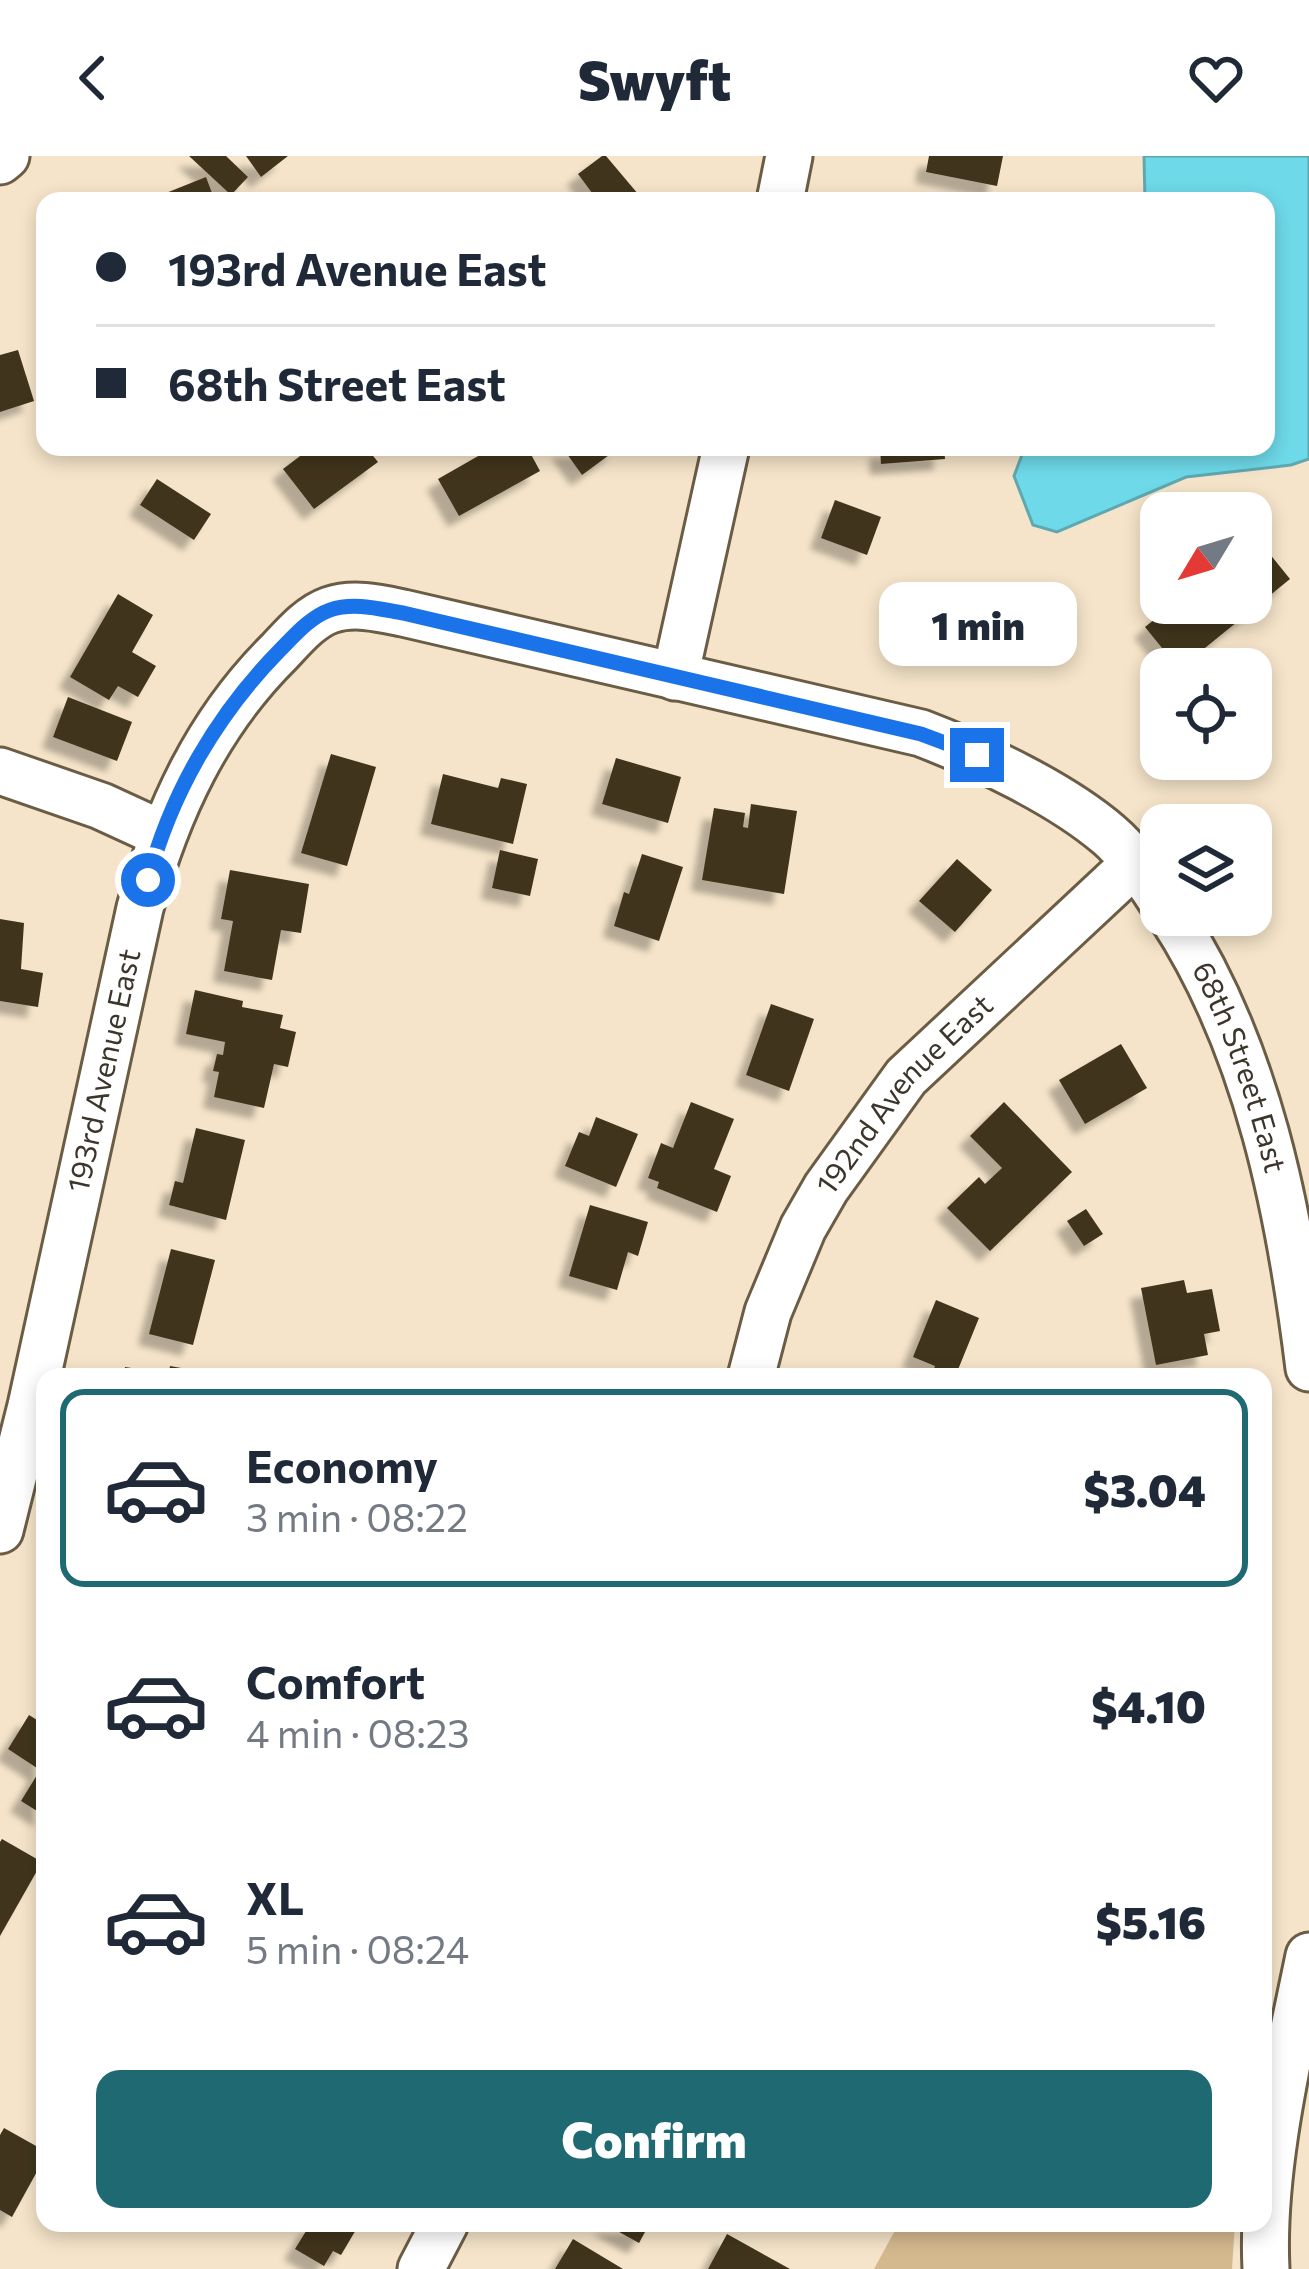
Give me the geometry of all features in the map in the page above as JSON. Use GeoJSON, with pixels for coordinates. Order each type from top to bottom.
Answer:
{"type":"FeatureCollection","features":[{"type":"Feature","properties":{"kind":"street"},"geometry":{"type":"LineString","coordinates":[[781,192],[789,156]]}},
{"type":"Feature","properties":{"kind":"street"},"geometry":{"type":"LineString","coordinates":[[724,456],[675,677],[921,734],[977,755],[1071,808],[1110,836],[1140,872]]}},
{"type":"Feature","properties":{"kind":"street","name":"193rd Avenue East"},"geometry":{"type":"LineString","coordinates":[[39,1368],[140,908],[162,834],[218,723],[260,671],[310,621],[328,610],[366,606],[675,677]]}},
{"type":"Feature","properties":{"kind":"street"},"geometry":{"type":"LineString","coordinates":[[0,771],[100,806],[162,834]]}},
{"type":"Feature","properties":{"kind":"street","name":"192nd Avenue East"},"geometry":{"type":"LineString","coordinates":[[753,1368],[768,1312],[803,1228],[826,1188],[906,1078],[1140,888]]}},
{"type":"Feature","properties":{"kind":"street","name":"68th Street East"},"geometry":{"type":"LineString","coordinates":[[1183,936],[1219,1002],[1247,1071],[1268,1144],[1309,1368]]}},
{"type":"Feature","properties":{"kind":"street","name":"193rd Avenue East"},"geometry":{"type":"LineString","coordinates":[[0,1530],[36,1383]]}},
{"type":"Feature","properties":{"kind":"street"},"geometry":{"type":"LineString","coordinates":[[1272,2165],[1309,1956]]}},
{"type":"Feature","properties":{"kind":"street"},"geometry":{"type":"LineString","coordinates":[[421,2269],[441,2232]]}},
{"type":"Feature","properties":{"kind":"street"},"geometry":{"type":"LineString","coordinates":[[1266,2232],[1266,2269]]}},
{"type":"Feature","properties":{"kind":"shaded area"},"geometry":{"type":"Polygon","coordinates":[[[894,2232],[1234,2232],[1232,2269],[874,2269],[894,2232]]]}},
{"type":"Feature","properties":{"kind":"water"},"geometry":{"type":"Polygon","coordinates":[[[1144,156],[1309,156],[1309,459],[1186,477],[1140,492],[1140,497],[1057,532],[1033,525],[1014,476],[1022,456],[1275,456],[1275,192],[1145,192],[1144,156]]]}},
{"type":"Feature","properties":{"kind":"building"},"geometry":{"type":"Polygon","coordinates":[[[189,156],[226,156],[248,177],[234,192],[228,192],[189,156]]]}},
{"type":"Feature","properties":{"kind":"building"},"geometry":{"type":"Polygon","coordinates":[[[246,156],[288,156],[261,177],[246,156]]]}},
{"type":"Feature","properties":{"kind":"building"},"geometry":{"type":"Polygon","coordinates":[[[606,156],[636,192],[591,192],[578,174],[606,156]]]}},
{"type":"Feature","properties":{"kind":"building"},"geometry":{"type":"Polygon","coordinates":[[[929,156],[1003,156],[997,186],[926,172],[929,156]]]}},
{"type":"Feature","properties":{"kind":"building"},"geometry":{"type":"Polygon","coordinates":[[[206,177],[212,192],[168,192],[206,177]]]}},
{"type":"Feature","properties":{"kind":"building"},"geometry":{"type":"Polygon","coordinates":[[[18,350],[34,401],[0,412],[0,355],[18,350]]]}},
{"type":"Feature","properties":{"kind":"building"},"geometry":{"type":"Polygon","coordinates":[[[300,456],[373,456],[378,462],[314,509],[283,469],[300,456]]]}},
{"type":"Feature","properties":{"kind":"building"},"geometry":{"type":"Polygon","coordinates":[[[478,456],[532,456],[540,471],[459,516],[438,479],[478,456]]]}},
{"type":"Feature","properties":{"kind":"building"},"geometry":{"type":"Polygon","coordinates":[[[568,456],[608,456],[582,475],[568,456]]]}},
{"type":"Feature","properties":{"kind":"building"},"geometry":{"type":"Polygon","coordinates":[[[881,456],[945,456],[945,459],[881,464],[881,456]]]}},
{"type":"Feature","properties":{"kind":"building"},"geometry":{"type":"Polygon","coordinates":[[[157,479],[211,514],[194,540],[140,505],[157,479]]]}},
{"type":"Feature","properties":{"kind":"building"},"geometry":{"type":"Polygon","coordinates":[[[835,500],[881,517],[867,555],[821,538],[835,500]]]}},
{"type":"Feature","properties":{"kind":"building"},"geometry":{"type":"Polygon","coordinates":[[[1272,557],[1290,579],[1272,594],[1272,557]]]}},
{"type":"Feature","properties":{"kind":"building"},"geometry":{"type":"Polygon","coordinates":[[[118,594],[153,615],[132,652],[156,666],[138,697],[118,686],[109,700],[70,677],[118,594]]]}},
{"type":"Feature","properties":{"kind":"building"},"geometry":{"type":"Polygon","coordinates":[[[1234,624],[1205,648],[1162,648],[1145,627],[1234,624]]]}},
{"type":"Feature","properties":{"kind":"building"},"geometry":{"type":"Polygon","coordinates":[[[68,697],[132,722],[117,761],[53,737],[68,697]]]}},
{"type":"Feature","properties":{"kind":"building"},"geometry":{"type":"Polygon","coordinates":[[[331,754],[376,767],[347,866],[301,853],[331,754]]]}},
{"type":"Feature","properties":{"kind":"building"},"geometry":{"type":"Polygon","coordinates":[[[616,758],[681,777],[668,823],[602,804],[616,758]]]}},
{"type":"Feature","properties":{"kind":"building"},"geometry":{"type":"Polygon","coordinates":[[[443,774],[498,788],[501,778],[527,784],[513,844],[431,824],[443,774]]]}},
{"type":"Feature","properties":{"kind":"building"},"geometry":{"type":"Polygon","coordinates":[[[751,804],[797,811],[784,894],[702,880],[714,808],[745,813],[743,827],[748,828],[751,804]]]}},
{"type":"Feature","properties":{"kind":"building"},"geometry":{"type":"Polygon","coordinates":[[[500,850],[538,859],[530,896],[492,888],[500,850]]]}},
{"type":"Feature","properties":{"kind":"building"},"geometry":{"type":"Polygon","coordinates":[[[642,854],[683,867],[659,941],[614,926],[642,854]]]}},
{"type":"Feature","properties":{"kind":"building"},"geometry":{"type":"Polygon","coordinates":[[[957,859],[992,890],[955,932],[919,901],[957,859]]]}},
{"type":"Feature","properties":{"kind":"building"},"geometry":{"type":"Polygon","coordinates":[[[230,870],[309,884],[301,933],[281,930],[272,980],[224,971],[233,921],[221,919],[230,870]]]}},
{"type":"Feature","properties":{"kind":"building"},"geometry":{"type":"Polygon","coordinates":[[[0,919],[24,923],[21,969],[43,973],[38,1007],[0,1001],[0,919]]]}},
{"type":"Feature","properties":{"kind":"building"},"geometry":{"type":"Polygon","coordinates":[[[195,990],[283,1015],[280,1028],[296,1032],[288,1067],[274,1064],[264,1108],[214,1097],[219,1072],[213,1071],[225,1042],[186,1034],[195,990]]]}},
{"type":"Feature","properties":{"kind":"building"},"geometry":{"type":"Polygon","coordinates":[[[771,1004],[814,1019],[789,1091],[746,1075],[771,1004]]]}},
{"type":"Feature","properties":{"kind":"building"},"geometry":{"type":"Polygon","coordinates":[[[1121,1044],[1147,1088],[1085,1124],[1059,1080],[1121,1044]]]}},
{"type":"Feature","properties":{"kind":"building"},"geometry":{"type":"Polygon","coordinates":[[[691,1102],[734,1119],[714,1169],[731,1176],[717,1212],[657,1188],[659,1182],[648,1178],[661,1143],[673,1148],[691,1102]]]}},
{"type":"Feature","properties":{"kind":"building"},"geometry":{"type":"Polygon","coordinates":[[[1004,1102],[1072,1172],[990,1251],[947,1208],[979,1177],[985,1184],[1002,1168],[970,1136],[1004,1102]]]}},
{"type":"Feature","properties":{"kind":"building"},"geometry":{"type":"Polygon","coordinates":[[[596,1117],[638,1134],[616,1187],[565,1166],[579,1132],[589,1136],[596,1117]]]}},
{"type":"Feature","properties":{"kind":"building"},"geometry":{"type":"Polygon","coordinates":[[[196,1128],[245,1140],[226,1220],[169,1205],[175,1181],[183,1183],[196,1128]]]}},
{"type":"Feature","properties":{"kind":"building"},"geometry":{"type":"Polygon","coordinates":[[[590,1205],[648,1222],[638,1256],[628,1252],[617,1290],[569,1276],[590,1205]]]}},
{"type":"Feature","properties":{"kind":"building"},"geometry":{"type":"Polygon","coordinates":[[[1086,1209],[1103,1234],[1084,1246],[1067,1221],[1086,1209]]]}},
{"type":"Feature","properties":{"kind":"building"},"geometry":{"type":"Polygon","coordinates":[[[171,1249],[215,1260],[193,1345],[149,1334],[171,1249]]]}},
{"type":"Feature","properties":{"kind":"building"},"geometry":{"type":"Polygon","coordinates":[[[1184,1280],[1187,1293],[1212,1289],[1220,1331],[1204,1334],[1208,1355],[1156,1365],[1141,1288],[1184,1280]]]}},
{"type":"Feature","properties":{"kind":"building"},"geometry":{"type":"Polygon","coordinates":[[[936,1300],[979,1318],[959,1368],[934,1368],[913,1357],[936,1300]]]}},
{"type":"Feature","properties":{"kind":"building"},"geometry":{"type":"Polygon","coordinates":[[[29,1715],[36,1719],[36,1767],[8,1749],[29,1715]]]}},
{"type":"Feature","properties":{"kind":"building"},"geometry":{"type":"Polygon","coordinates":[[[36,1777],[36,1810],[21,1801],[36,1777]]]}},
{"type":"Feature","properties":{"kind":"building"},"geometry":{"type":"Polygon","coordinates":[[[0,1842],[36,1859],[36,1873],[0,1936],[0,1842]]]}},
{"type":"Feature","properties":{"kind":"building"},"geometry":{"type":"Polygon","coordinates":[[[4,2128],[36,2146],[36,2173],[12,2217],[0,2210],[0,2135],[4,2128]]]}},
{"type":"Feature","properties":{"kind":"building"},"geometry":{"type":"Polygon","coordinates":[[[305,2232],[355,2232],[341,2255],[333,2251],[324,2266],[295,2249],[305,2232]]]}},
{"type":"Feature","properties":{"kind":"building"},"geometry":{"type":"Polygon","coordinates":[[[619,2232],[645,2232],[639,2243],[619,2232]]]}},
{"type":"Feature","properties":{"kind":"building"},"geometry":{"type":"Polygon","coordinates":[[[727,2234],[790,2269],[708,2269],[727,2234]]]}},
{"type":"Feature","properties":{"kind":"building"},"geometry":{"type":"Polygon","coordinates":[[[573,2239],[623,2269],[555,2269],[573,2239]]]}},
{"type":"Feature","properties":{"kind":"route"},"geometry":{"type":"LineString","coordinates":[[148,880],[171,812],[218,723],[260,671],[310,621],[328,610],[346,607],[403,613],[921,734],[977,755]]}}]}
